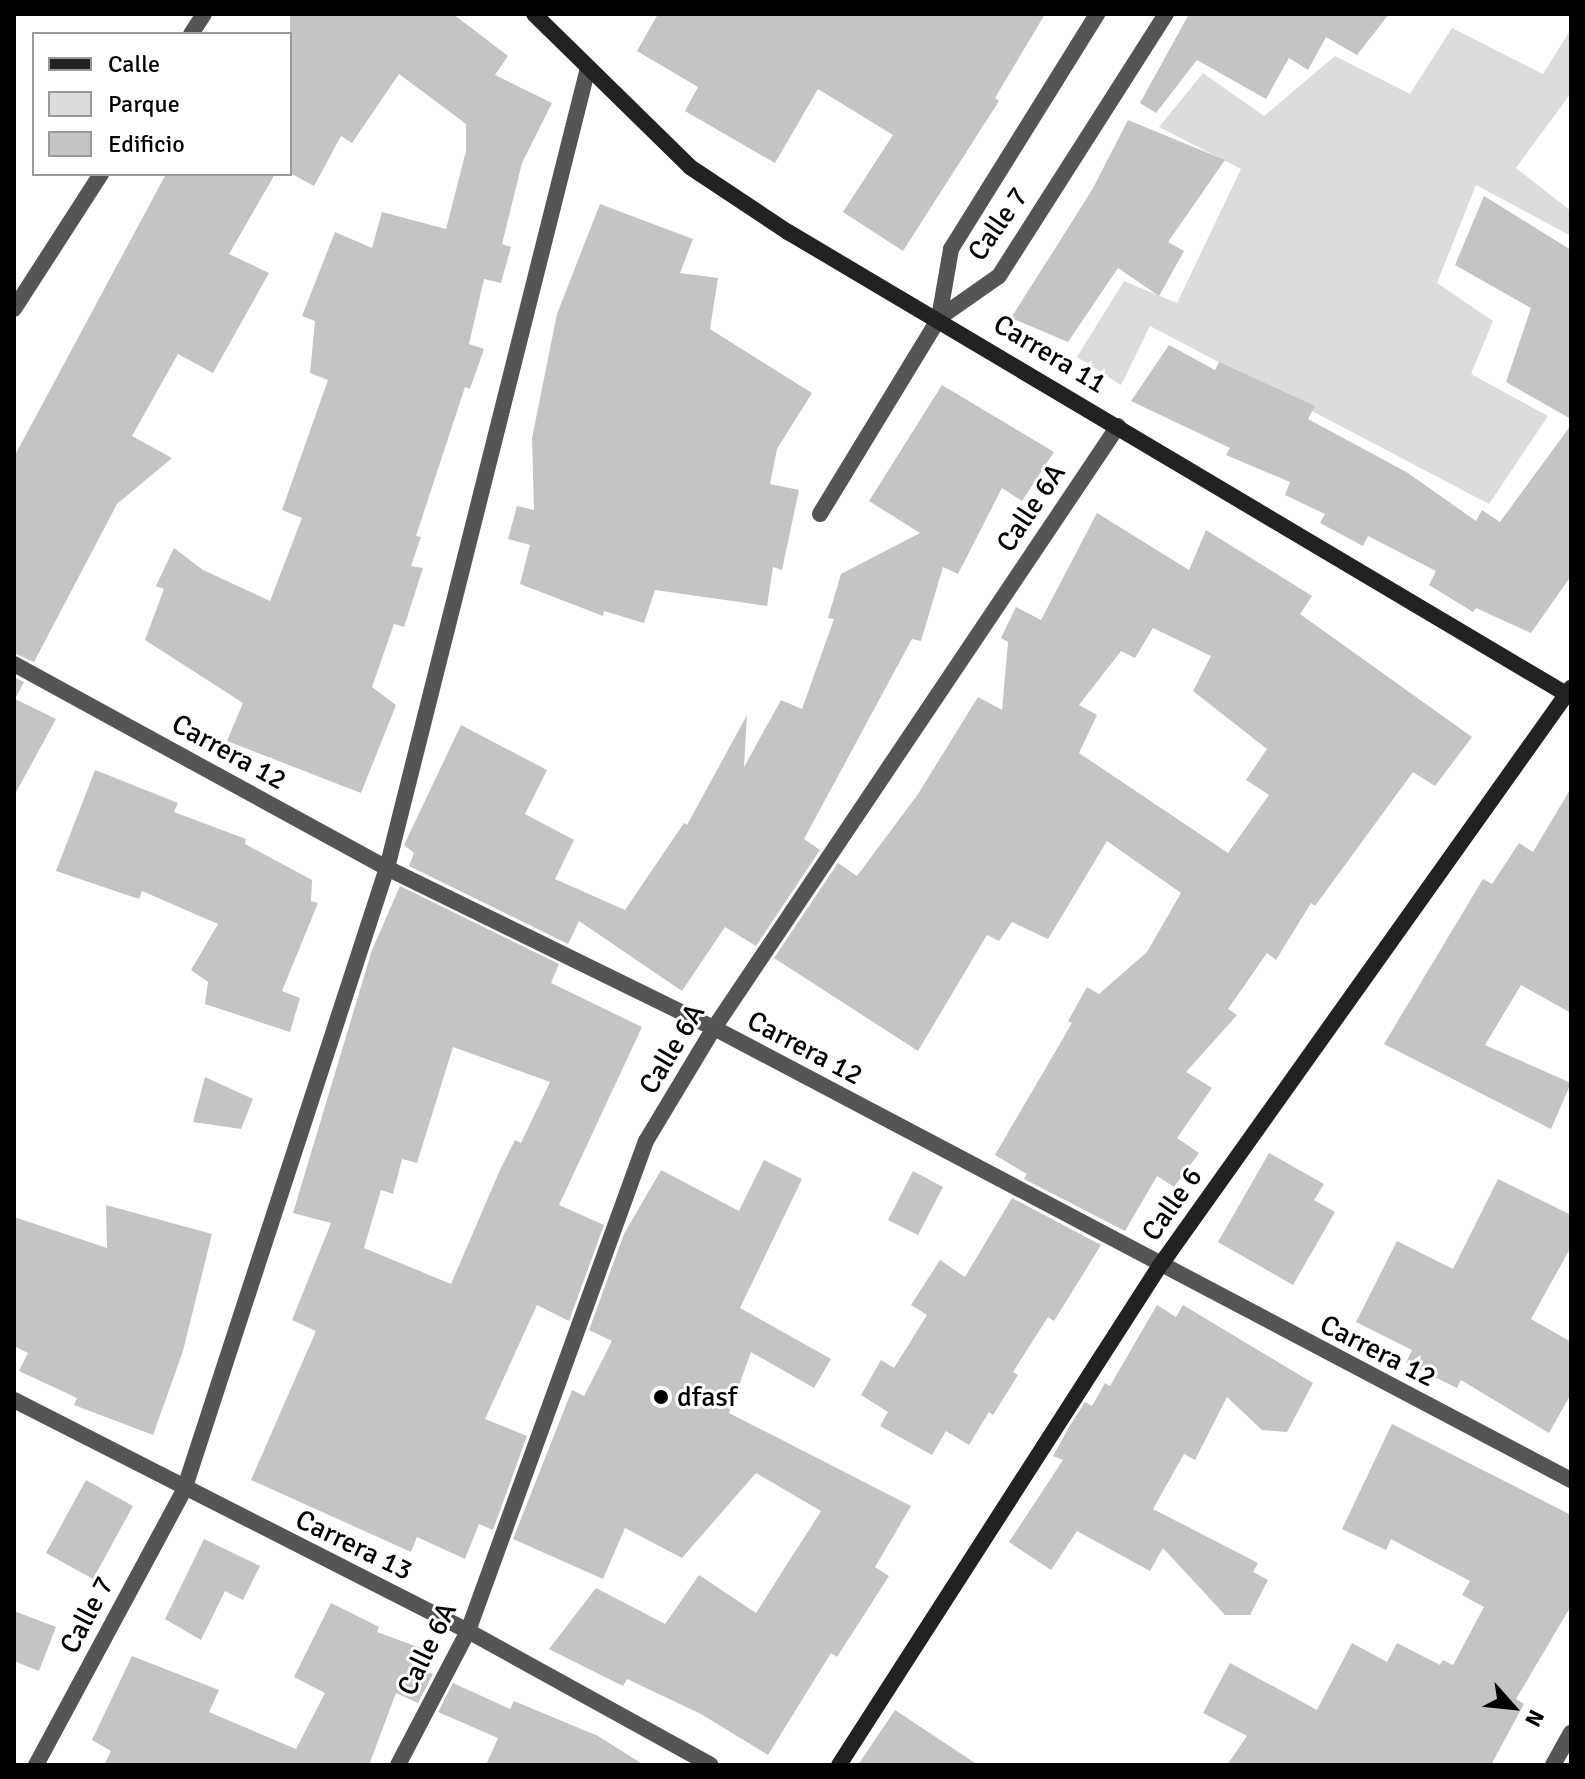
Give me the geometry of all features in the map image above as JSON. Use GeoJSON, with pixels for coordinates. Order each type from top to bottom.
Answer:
{"type":"FeatureCollection","features":[{"type":"Feature","properties":{"kind":"street"},"geometry":{"type":"LineString","coordinates":[[192,32],[204,14]]}},
{"type":"Feature","properties":{"kind":"street","name":"Carrera 11"},"geometry":{"type":"LineString","coordinates":[[534,14],[690,167],[788,232],[939,318],[1570,693]]}},
{"type":"Feature","properties":{"kind":"street","name":"Calle 7"},"geometry":{"type":"LineString","coordinates":[[939,318],[951,249],[1097,14]]}},
{"type":"Feature","properties":{"kind":"street","name":"Calle 7"},"geometry":{"type":"LineString","coordinates":[[939,318],[999,276],[1166,14]]}},
{"type":"Feature","properties":{"kind":"street","name":"Calle 7"},"geometry":{"type":"LineString","coordinates":[[36,1765],[184,1490],[387,868],[588,68]]}},
{"type":"Feature","properties":{"kind":"street"},"geometry":{"type":"LineString","coordinates":[[14,309],[100,176]]}},
{"type":"Feature","properties":{"kind":"street"},"geometry":{"type":"LineString","coordinates":[[820,514],[939,318]]}},
{"type":"Feature","properties":{"kind":"street","name":"Calle 6A"},"geometry":{"type":"LineString","coordinates":[[398,1765],[468,1631],[646,1141],[714,1028],[1118,426]]}},
{"type":"Feature","properties":{"kind":"street","name":"Carrera 12"},"geometry":{"type":"LineString","coordinates":[[14,664],[387,868],[714,1028],[1159,1267],[1571,1480]]}},
{"type":"Feature","properties":{"kind":"street","name":"Calle 6"},"geometry":{"type":"LineString","coordinates":[[839,1765],[1159,1267],[1570,693]]}},
{"type":"Feature","properties":{"kind":"street","name":"Carrera 13"},"geometry":{"type":"LineString","coordinates":[[14,1400],[184,1490],[468,1631],[711,1765]]}},
{"type":"Feature","properties":{"kind":"street"},"geometry":{"type":"LineString","coordinates":[[1553,1765],[1571,1733]]}},
{"type":"Feature","properties":{"kind":"green space"},"geometry":{"type":"Polygon","coordinates":[[[1452,28],[1543,74],[1571,29],[1571,93],[1516,168],[1571,211],[1571,236],[1476,185],[1437,283],[1493,321],[1471,374],[1548,416],[1489,504],[1150,326],[1121,385],[1077,357],[1124,281],[1177,303],[1241,169],[1159,127],[1203,73],[1264,116],[1335,56],[1410,94],[1452,28]]]}},
{"type":"Feature","properties":{"kind":"building"},"geometry":{"type":"Polygon","coordinates":[[[290,14],[453,14],[508,56],[495,75],[552,103],[522,163],[502,244],[511,247],[501,283],[484,279],[469,344],[484,349],[470,389],[465,387],[416,536],[421,537],[411,566],[423,568],[404,627],[394,624],[372,687],[396,705],[361,793],[227,741],[243,703],[145,640],[164,589],[156,586],[174,548],[203,570],[270,601],[302,518],[282,510],[328,380],[310,373],[315,321],[302,316],[335,232],[372,248],[382,212],[446,229],[466,151],[466,124],[399,74],[352,143],[341,136],[314,186],[292,174],[290,14]]]}},
{"type":"Feature","properties":{"kind":"building"},"geometry":{"type":"Polygon","coordinates":[[[658,14],[1045,14],[995,98],[999,101],[903,251],[843,212],[893,135],[818,89],[775,163],[685,111],[698,87],[637,51],[658,14]]]}},
{"type":"Feature","properties":{"kind":"building"},"geometry":{"type":"Polygon","coordinates":[[[1189,14],[1389,14],[1357,55],[1326,37],[1308,70],[1289,58],[1266,99],[1197,60],[1156,113],[1140,103],[1189,14]]]}},
{"type":"Feature","properties":{"kind":"building"},"geometry":{"type":"Polygon","coordinates":[[[1128,120],[1225,160],[1168,242],[1184,251],[1159,296],[1118,268],[1068,342],[1011,318],[1092,190],[1128,120]]]}},
{"type":"Feature","properties":{"kind":"building"},"geometry":{"type":"Polygon","coordinates":[[[165,176],[274,176],[229,254],[269,273],[213,373],[178,354],[132,436],[172,458],[117,504],[34,662],[14,653],[14,457],[165,176]]]}},
{"type":"Feature","properties":{"kind":"building"},"geometry":{"type":"Polygon","coordinates":[[[1484,196],[1571,250],[1571,419],[1506,382],[1531,308],[1455,265],[1484,196]]]}},
{"type":"Feature","properties":{"kind":"building"},"geometry":{"type":"Polygon","coordinates":[[[600,204],[693,239],[680,273],[718,278],[710,329],[812,393],[777,449],[770,484],[799,490],[782,570],[773,567],[767,606],[655,590],[644,623],[604,611],[603,616],[520,584],[530,545],[508,539],[517,506],[534,510],[532,438],[557,314],[600,204]]]}},
{"type":"Feature","properties":{"kind":"building"},"geometry":{"type":"Polygon","coordinates":[[[1169,345],[1215,370],[1219,362],[1315,406],[1308,419],[1408,473],[1476,521],[1482,510],[1500,522],[1571,425],[1571,576],[1531,633],[1476,608],[1473,612],[1429,585],[1436,571],[1368,536],[1363,546],[1320,523],[1325,514],[1285,495],[1290,482],[1226,455],[1230,448],[1131,401],[1169,345]]]}},
{"type":"Feature","properties":{"kind":"building"},"geometry":{"type":"Polygon","coordinates":[[[942,385],[1054,452],[1022,501],[1002,488],[958,574],[943,567],[921,641],[912,639],[804,839],[820,850],[756,946],[725,927],[682,991],[579,921],[568,944],[409,866],[414,853],[404,845],[461,725],[547,770],[525,814],[574,840],[555,879],[625,910],[684,823],[687,825],[747,715],[744,767],[781,700],[802,709],[834,619],[828,618],[841,574],[920,533],[869,501],[942,385]]]}},
{"type":"Feature","properties":{"kind":"building"},"geometry":{"type":"Polygon","coordinates":[[[1097,513],[1189,570],[1206,530],[1312,596],[1300,614],[1472,737],[1435,786],[1413,772],[1315,906],[1311,903],[1276,960],[1267,953],[1228,1009],[1237,1015],[1186,1072],[1212,1088],[1177,1138],[1199,1153],[1174,1187],[1157,1176],[1125,1231],[1024,1179],[1027,1174],[995,1155],[1072,1023],[1068,1021],[1087,987],[1099,994],[1147,952],[1181,893],[1107,841],[1048,939],[1012,922],[999,941],[987,935],[918,1051],[774,958],[838,863],[857,876],[918,794],[978,697],[1002,710],[1008,642],[1001,638],[1016,607],[1041,620],[1097,513]],[[1153,628],[1135,658],[1121,651],[1079,705],[1097,715],[1079,753],[1228,853],[1269,795],[1246,780],[1267,749],[1193,691],[1211,656],[1153,628]]]}},
{"type":"Feature","properties":{"kind":"building"},"geometry":{"type":"Polygon","coordinates":[[[14,677],[24,682],[15,699],[56,719],[14,796],[14,677]]]}},
{"type":"Feature","properties":{"kind":"building"},"geometry":{"type":"Polygon","coordinates":[[[95,770],[178,803],[174,812],[246,839],[245,844],[312,880],[311,901],[318,903],[282,991],[300,998],[290,1032],[205,1004],[208,982],[191,970],[218,924],[142,891],[139,899],[56,871],[95,770]]]}},
{"type":"Feature","properties":{"kind":"building"},"geometry":{"type":"Polygon","coordinates":[[[1571,788],[1571,1013],[1521,985],[1485,1045],[1571,1083],[1551,1129],[1384,1044],[1483,879],[1492,884],[1519,843],[1533,852],[1571,788]]]}},
{"type":"Feature","properties":{"kind":"building"},"geometry":{"type":"Polygon","coordinates":[[[400,886],[559,964],[551,983],[642,1027],[559,1205],[604,1225],[569,1321],[537,1305],[485,1419],[527,1436],[493,1530],[479,1524],[465,1559],[417,1537],[411,1552],[251,1480],[316,1331],[292,1320],[331,1223],[293,1213],[372,950],[400,886]],[[453,1047],[417,1163],[402,1159],[393,1194],[381,1190],[364,1248],[451,1284],[500,1170],[515,1140],[521,1143],[550,1082],[453,1047]]]}},
{"type":"Feature","properties":{"kind":"building"},"geometry":{"type":"Polygon","coordinates":[[[205,1077],[253,1099],[241,1129],[193,1122],[205,1077]]]}},
{"type":"Feature","properties":{"kind":"building"},"geometry":{"type":"Polygon","coordinates":[[[1269,1153],[1324,1184],[1314,1200],[1335,1212],[1293,1285],[1218,1242],[1269,1153]]]}},
{"type":"Feature","properties":{"kind":"building"},"geometry":{"type":"Polygon","coordinates":[[[764,1160],[802,1179],[740,1308],[831,1359],[814,1388],[751,1352],[729,1413],[911,1506],[875,1567],[889,1576],[837,1657],[831,1653],[768,1755],[701,1714],[627,1679],[623,1686],[549,1649],[596,1588],[665,1624],[699,1575],[756,1613],[821,1511],[756,1473],[682,1558],[625,1528],[603,1579],[513,1539],[572,1390],[584,1396],[612,1341],[589,1330],[624,1234],[661,1170],[739,1211],[764,1160]]]}},
{"type":"Feature","properties":{"kind":"building"},"geometry":{"type":"Polygon","coordinates":[[[913,1171],[943,1187],[918,1235],[888,1220],[913,1171]]]}},
{"type":"Feature","properties":{"kind":"building"},"geometry":{"type":"Polygon","coordinates":[[[1498,1179],[1571,1215],[1571,1247],[1531,1319],[1571,1342],[1571,1394],[1549,1433],[1461,1380],[1457,1388],[1406,1363],[1412,1350],[1356,1322],[1397,1241],[1453,1269],[1498,1179]]]}},
{"type":"Feature","properties":{"kind":"building"},"geometry":{"type":"Polygon","coordinates":[[[1012,1198],[1101,1245],[1054,1321],[1048,1317],[1013,1372],[1018,1375],[993,1415],[989,1412],[969,1445],[946,1431],[932,1455],[880,1426],[888,1412],[861,1395],[881,1360],[894,1368],[927,1315],[911,1305],[940,1260],[965,1277],[1012,1198]]]}},
{"type":"Feature","properties":{"kind":"building"},"geometry":{"type":"Polygon","coordinates":[[[106,1205],[212,1234],[183,1351],[153,1435],[74,1405],[77,1398],[19,1371],[28,1353],[14,1346],[14,1217],[107,1248],[106,1205]]]}},
{"type":"Feature","properties":{"kind":"building"},"geometry":{"type":"Polygon","coordinates":[[[1157,1305],[1176,1317],[1183,1305],[1313,1383],[1287,1432],[1262,1430],[1227,1397],[1195,1460],[1184,1454],[1153,1509],[1258,1563],[1253,1572],[1268,1580],[1250,1615],[1225,1615],[1163,1548],[1150,1571],[1077,1531],[1051,1570],[1009,1542],[1063,1460],[1053,1456],[1069,1427],[1085,1402],[1092,1406],[1105,1383],[1110,1386],[1157,1305]]]}},
{"type":"Feature","properties":{"kind":"building"},"geometry":{"type":"Polygon","coordinates":[[[1392,1424],[1571,1515],[1571,1606],[1516,1699],[1524,1704],[1491,1765],[1227,1765],[1247,1736],[1203,1713],[1230,1663],[1317,1710],[1352,1643],[1387,1662],[1397,1643],[1440,1665],[1443,1660],[1453,1665],[1484,1607],[1462,1595],[1470,1581],[1391,1539],[1386,1550],[1342,1529],[1392,1424]]]}},
{"type":"Feature","properties":{"kind":"building"},"geometry":{"type":"Polygon","coordinates":[[[86,1480],[133,1506],[93,1579],[46,1553],[86,1480]]]}},
{"type":"Feature","properties":{"kind":"building"},"geometry":{"type":"Polygon","coordinates":[[[204,1539],[260,1566],[243,1600],[225,1591],[201,1640],[165,1619],[204,1539]]]}},
{"type":"Feature","properties":{"kind":"building"},"geometry":{"type":"Polygon","coordinates":[[[331,1603],[379,1627],[377,1632],[426,1650],[420,1668],[433,1674],[418,1703],[396,1693],[369,1765],[104,1765],[111,1751],[92,1740],[132,1656],[219,1690],[209,1712],[296,1749],[325,1693],[294,1677],[331,1603]]]}},
{"type":"Feature","properties":{"kind":"building"},"geometry":{"type":"Polygon","coordinates":[[[14,1611],[56,1627],[39,1671],[14,1661],[14,1611]]]}},
{"type":"Feature","properties":{"kind":"building"},"geometry":{"type":"Polygon","coordinates":[[[453,1683],[510,1709],[514,1701],[598,1736],[644,1765],[486,1765],[498,1738],[438,1712],[453,1683]]]}},
{"type":"Feature","properties":{"kind":"building"},"geometry":{"type":"Polygon","coordinates":[[[895,1710],[978,1765],[858,1765],[895,1710]]]}},
{"type":"Feature","properties":{"kind":"place","name":"dfasf"},"geometry":{"type":"Point","coordinates":[661,1397]}}]}
